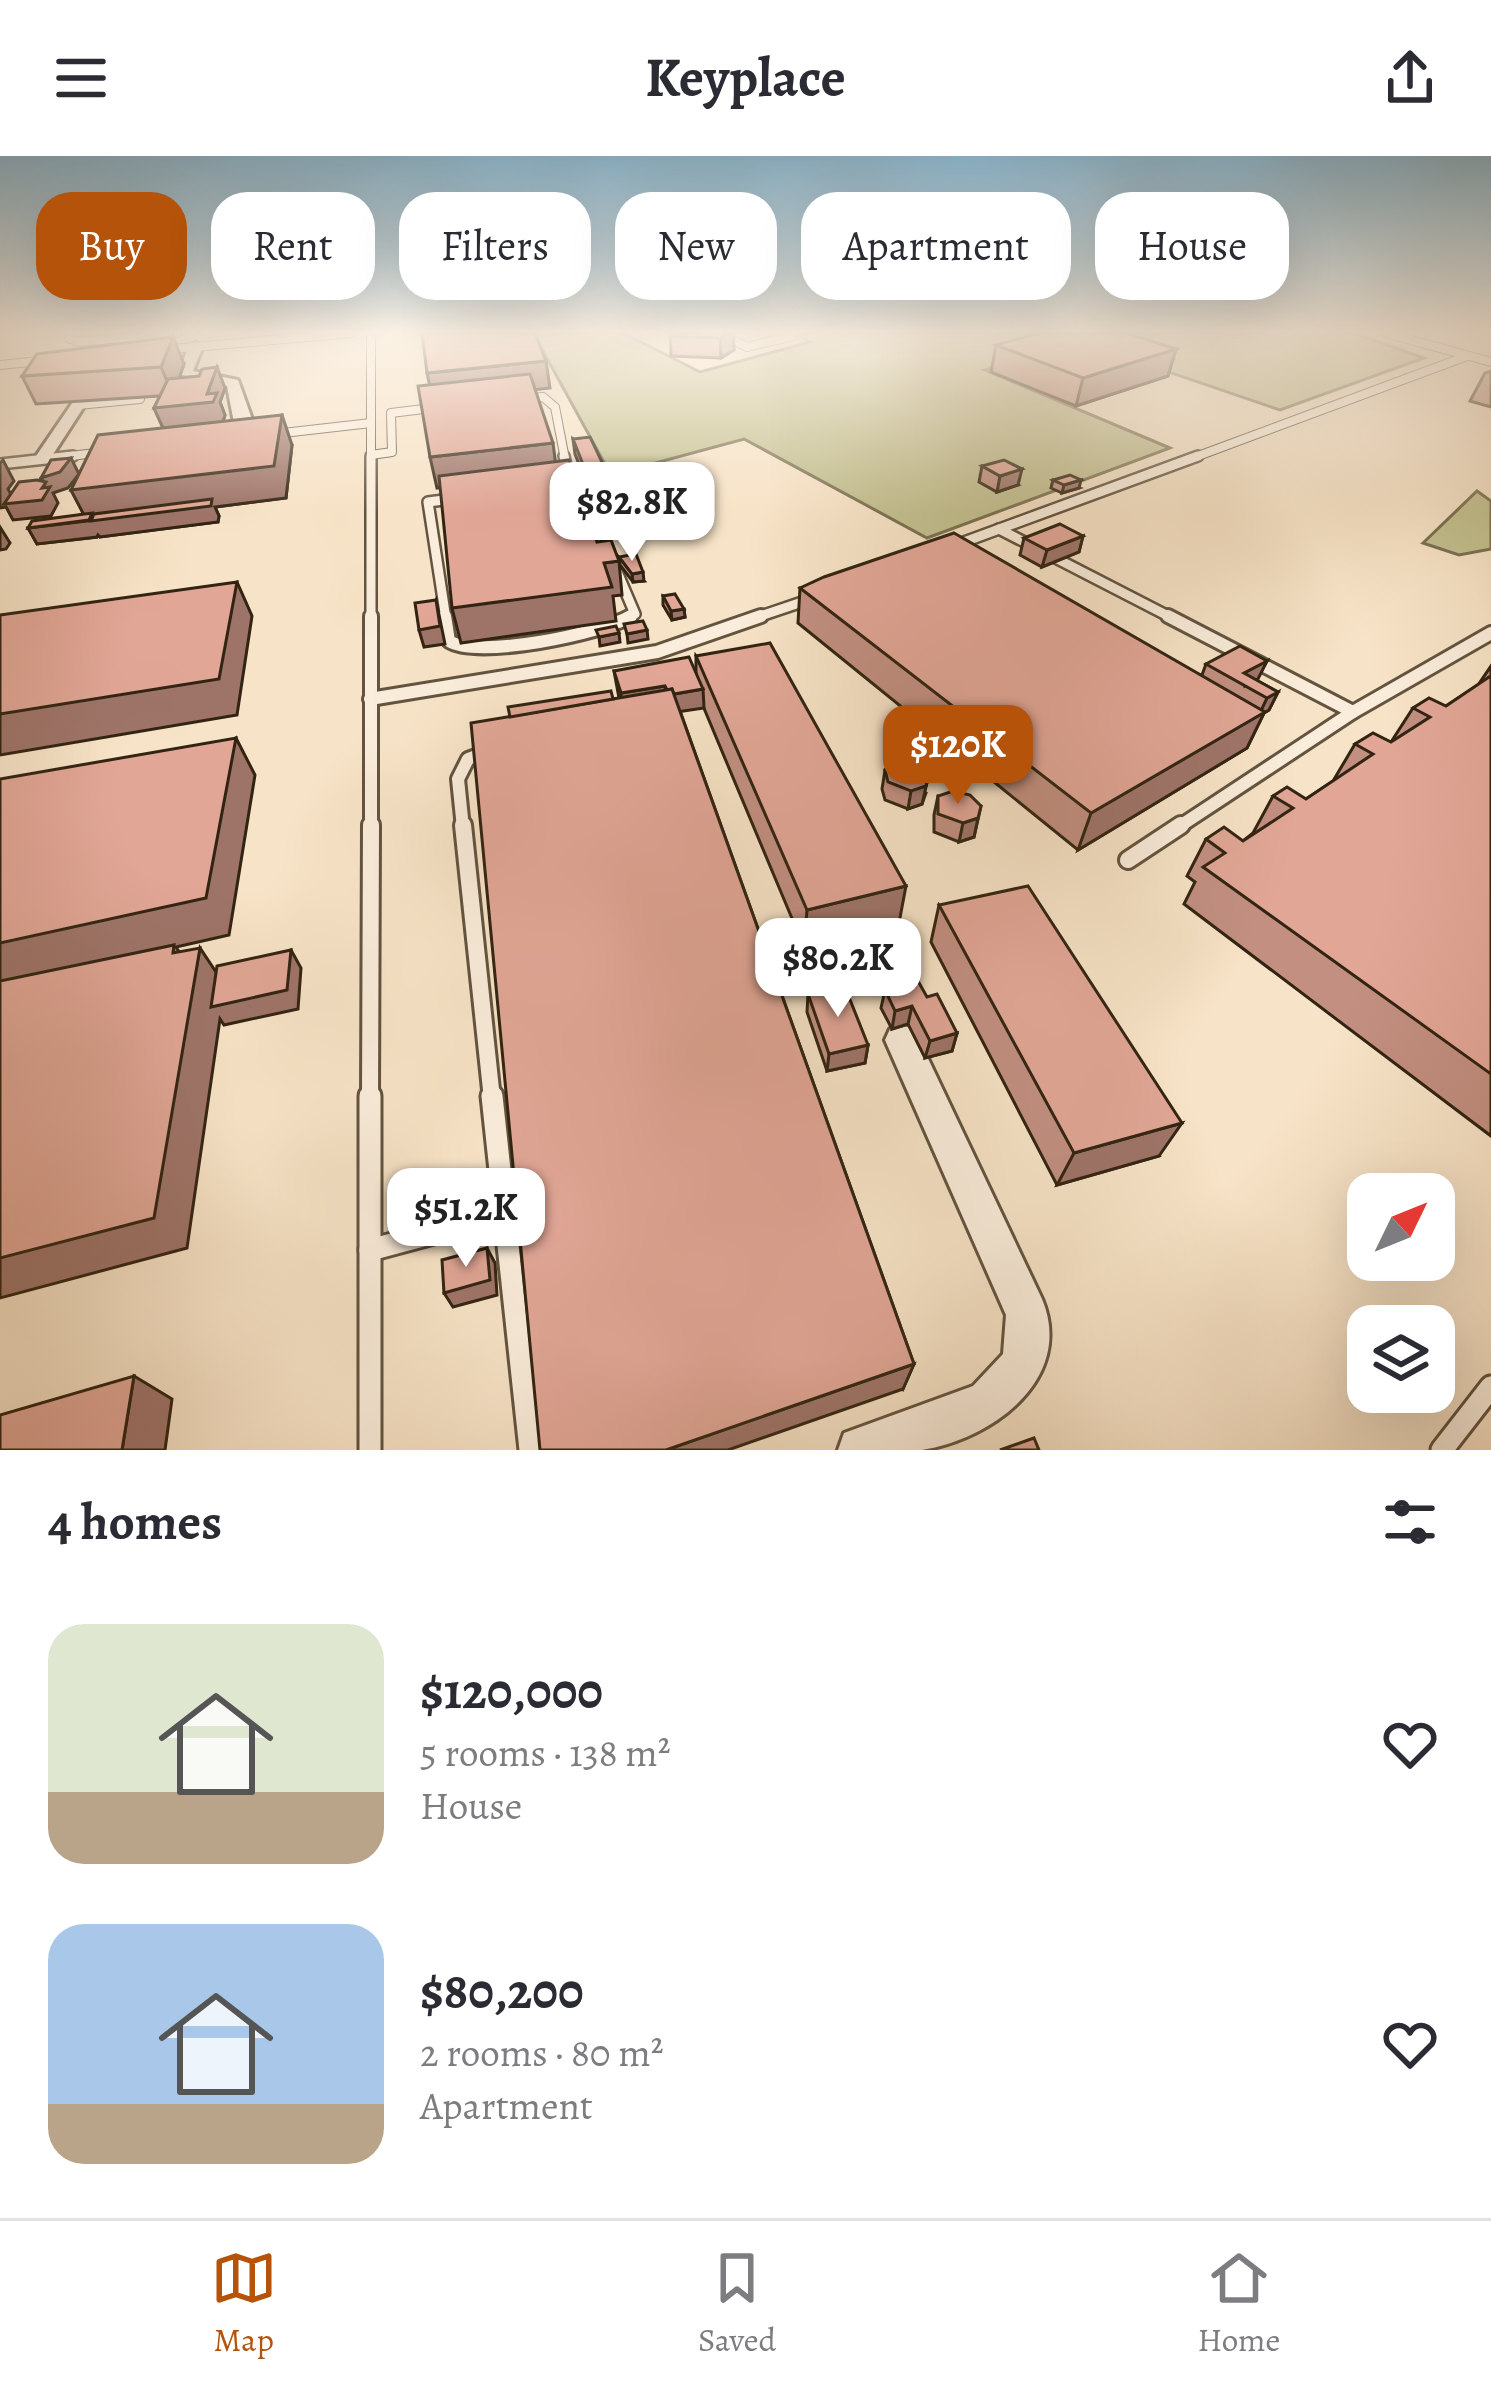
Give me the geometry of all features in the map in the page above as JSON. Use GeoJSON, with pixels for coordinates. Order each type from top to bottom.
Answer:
{"type":"FeatureCollection","features":[{"type":"Feature","properties":{"kind":"street"},"geometry":{"type":"LineString","coordinates":[[235,393],[242,423],[253,436]]}},
{"type":"Feature","properties":{"kind":"street"},"geometry":{"type":"LineString","coordinates":[[42,459],[78,405]]}},
{"type":"Feature","properties":{"kind":"street"},"geometry":{"type":"LineString","coordinates":[[861,1450],[988,1403],[1024,1364],[1027,1314],[902,1040]]}},
{"type":"Feature","properties":{"kind":"lane"},"geometry":{"type":"LineString","coordinates":[[370,393],[370,1450]]}},
{"type":"Feature","properties":{"kind":"lane"},"geometry":{"type":"LineString","coordinates":[[934,553],[1366,393]]}},
{"type":"Feature","properties":{"kind":"lane"},"geometry":{"type":"LineString","coordinates":[[502,401],[542,397],[555,406],[569,484]]}},
{"type":"Feature","properties":{"kind":"lane"},"geometry":{"type":"LineString","coordinates":[[78,405],[140,399]]}},
{"type":"Feature","properties":{"kind":"lane"},"geometry":{"type":"LineString","coordinates":[[371,454],[392,452],[391,412],[460,405]]}},
{"type":"Feature","properties":{"kind":"lane"},"geometry":{"type":"LineString","coordinates":[[229,439],[370,423]]}},
{"type":"Feature","properties":{"kind":"lane"},"geometry":{"type":"LineString","coordinates":[[0,464],[112,452]]}},
{"type":"Feature","properties":{"kind":"lane"},"geometry":{"type":"LineString","coordinates":[[569,484],[581,489],[635,614],[619,624],[541,638],[466,647],[449,641],[428,502],[569,484]]}},
{"type":"Feature","properties":{"kind":"lane"},"geometry":{"type":"LineString","coordinates":[[999,529],[1353,712]]}},
{"type":"Feature","properties":{"kind":"lane"},"geometry":{"type":"LineString","coordinates":[[370,699],[657,652],[826,593]]}},
{"type":"Feature","properties":{"kind":"lane"},"geometry":{"type":"LineString","coordinates":[[1128,860],[1353,712],[1491,633]]}},
{"type":"Feature","properties":{"kind":"lane"},"geometry":{"type":"LineString","coordinates":[[541,638],[544,670]]}},
{"type":"Feature","properties":{"kind":"lane"},"geometry":{"type":"LineString","coordinates":[[507,748],[468,759],[458,779],[530,1450]]}},
{"type":"Feature","properties":{"kind":"lane"},"geometry":{"type":"LineString","coordinates":[[370,1250],[504,1214]]}},
{"type":"Feature","properties":{"kind":"lane"},"geometry":{"type":"LineString","coordinates":[[1442,1450],[1491,1387]]}},
{"type":"Feature","properties":{"kind":"shaded area"},"geometry":{"type":"Polygon","coordinates":[[[566,393],[1040,393],[1170,448],[927,538],[744,439],[611,475],[566,393]]]}},
{"type":"Feature","properties":{"kind":"shaded area"},"geometry":{"type":"Polygon","coordinates":[[[1231,393],[1326,393],[1280,410],[1231,393]]]}},
{"type":"Feature","properties":{"kind":"shaded area"},"geometry":{"type":"Polygon","coordinates":[[[1477,491],[1491,501],[1491,549],[1459,555],[1423,543],[1477,491]]]}},
{"type":"Feature","properties":{"kind":"building"},"geometry":{"type":"Polygon","coordinates":[[[161,393],[217,393],[213,402],[154,408],[161,393]]]}},
{"type":"Feature","properties":{"kind":"building"},"geometry":{"type":"Polygon","coordinates":[[[419,393],[536,393],[553,443],[430,457],[419,393]]]}},
{"type":"Feature","properties":{"kind":"building"},"geometry":{"type":"Polygon","coordinates":[[[282,415],[274,466],[71,490],[98,435],[282,415]]]}},
{"type":"Feature","properties":{"kind":"building"},"geometry":{"type":"Polygon","coordinates":[[[590,437],[603,464],[584,467],[573,439],[590,437]]]}},
{"type":"Feature","properties":{"kind":"building"},"geometry":{"type":"Polygon","coordinates":[[[71,458],[60,472],[41,478],[51,460],[71,458]]]}},
{"type":"Feature","properties":{"kind":"building"},"geometry":{"type":"Polygon","coordinates":[[[569,460],[597,542],[611,540],[619,561],[604,563],[612,587],[452,608],[439,476],[569,460]]]}},
{"type":"Feature","properties":{"kind":"building"},"geometry":{"type":"Polygon","coordinates":[[[1004,460],[1022,469],[1000,476],[982,466],[1004,460]]]}},
{"type":"Feature","properties":{"kind":"building"},"geometry":{"type":"Polygon","coordinates":[[[1070,475],[1081,480],[1064,485],[1053,480],[1070,475]]]}},
{"type":"Feature","properties":{"kind":"building"},"geometry":{"type":"Polygon","coordinates":[[[602,481],[606,492],[589,494],[584,483],[602,481]]]}},
{"type":"Feature","properties":{"kind":"building"},"geometry":{"type":"Polygon","coordinates":[[[19,482],[46,482],[42,488],[50,487],[42,500],[4,504],[19,482]]]}},
{"type":"Feature","properties":{"kind":"building"},"geometry":{"type":"Polygon","coordinates":[[[212,499],[211,506],[91,521],[94,514],[212,499]]]}},
{"type":"Feature","properties":{"kind":"building"},"geometry":{"type":"Polygon","coordinates":[[[635,509],[641,522],[633,523],[627,510],[635,509]]]}},
{"type":"Feature","properties":{"kind":"building"},"geometry":{"type":"Polygon","coordinates":[[[92,513],[89,520],[28,528],[32,521],[92,513]]]}},
{"type":"Feature","properties":{"kind":"building"},"geometry":{"type":"Polygon","coordinates":[[[1060,524],[1083,536],[1047,550],[1024,538],[1060,524]]]}},
{"type":"Feature","properties":{"kind":"building"},"geometry":{"type":"Polygon","coordinates":[[[954,533],[1265,712],[1091,813],[800,588],[954,533]]]}},
{"type":"Feature","properties":{"kind":"building"},"geometry":{"type":"Polygon","coordinates":[[[636,554],[643,572],[632,574],[619,557],[636,554]]]}},
{"type":"Feature","properties":{"kind":"building"},"geometry":{"type":"Polygon","coordinates":[[[237,582],[219,679],[0,714],[0,615],[237,582]]]}},
{"type":"Feature","properties":{"kind":"building"},"geometry":{"type":"Polygon","coordinates":[[[675,594],[684,609],[671,611],[663,596],[675,594]]]}},
{"type":"Feature","properties":{"kind":"building"},"geometry":{"type":"Polygon","coordinates":[[[436,600],[440,626],[419,630],[415,603],[436,600]]]}},
{"type":"Feature","properties":{"kind":"building"},"geometry":{"type":"Polygon","coordinates":[[[643,621],[647,630],[627,634],[624,624],[643,621]]]}},
{"type":"Feature","properties":{"kind":"building"},"geometry":{"type":"Polygon","coordinates":[[[616,626],[619,633],[599,637],[596,630],[616,626]]]}},
{"type":"Feature","properties":{"kind":"building"},"geometry":{"type":"Polygon","coordinates":[[[770,643],[906,886],[807,910],[696,656],[770,643]]]}},
{"type":"Feature","properties":{"kind":"building"},"geometry":{"type":"Polygon","coordinates":[[[1240,646],[1267,661],[1244,673],[1278,692],[1267,698],[1206,664],[1240,646]]]}},
{"type":"Feature","properties":{"kind":"building"},"geometry":{"type":"Polygon","coordinates":[[[689,657],[703,689],[674,694],[665,686],[621,693],[614,671],[689,657]]]}},
{"type":"Feature","properties":{"kind":"building"},"geometry":{"type":"Polygon","coordinates":[[[1489,677],[1491,1074],[1203,867],[1225,853],[1206,839],[1224,827],[1243,841],[1293,808],[1273,796],[1287,787],[1306,799],[1373,754],[1355,744],[1373,733],[1391,742],[1430,717],[1413,708],[1429,698],[1446,706],[1489,677]]]}},
{"type":"Feature","properties":{"kind":"building"},"geometry":{"type":"Polygon","coordinates":[[[672,689],[914,1364],[666,1450],[540,1450],[471,723],[672,689]]]}},
{"type":"Feature","properties":{"kind":"building"},"geometry":{"type":"Polygon","coordinates":[[[611,691],[613,699],[510,717],[508,707],[611,691]]]}},
{"type":"Feature","properties":{"kind":"building"},"geometry":{"type":"Polygon","coordinates":[[[236,738],[206,898],[0,943],[0,779],[236,738]]]}},
{"type":"Feature","properties":{"kind":"building"},"geometry":{"type":"Polygon","coordinates":[[[912,761],[929,774],[926,786],[911,791],[888,782],[885,770],[895,762],[912,761]]]}},
{"type":"Feature","properties":{"kind":"building"},"geometry":{"type":"Polygon","coordinates":[[[953,791],[970,795],[981,806],[978,818],[963,823],[938,814],[938,796],[953,791]]]}},
{"type":"Feature","properties":{"kind":"building"},"geometry":{"type":"Polygon","coordinates":[[[1028,886],[1182,1123],[1074,1153],[939,905],[1028,886]]]}},
{"type":"Feature","properties":{"kind":"building"},"geometry":{"type":"Polygon","coordinates":[[[174,945],[173,953],[200,948],[154,1218],[0,1258],[0,981],[174,945]]]}},
{"type":"Feature","properties":{"kind":"building"},"geometry":{"type":"Polygon","coordinates":[[[291,950],[287,990],[211,1007],[217,966],[291,950]]]}},
{"type":"Feature","properties":{"kind":"building"},"geometry":{"type":"Polygon","coordinates":[[[918,981],[927,997],[937,994],[957,1033],[930,1041],[912,1006],[895,1011],[885,990],[918,981]]]}},
{"type":"Feature","properties":{"kind":"building"},"geometry":{"type":"Polygon","coordinates":[[[845,987],[868,1045],[829,1054],[808,994],[845,987]]]}},
{"type":"Feature","properties":{"kind":"building"},"geometry":{"type":"Polygon","coordinates":[[[487,1248],[490,1280],[444,1293],[442,1260],[487,1248]]]}},
{"type":"Feature","properties":{"kind":"building"},"geometry":{"type":"Polygon","coordinates":[[[134,1376],[122,1450],[0,1450],[0,1415],[134,1376]]]}},
{"type":"Feature","properties":{"kind":"building"},"geometry":{"type":"Polygon","coordinates":[[[1034,1438],[1039,1450],[1000,1450],[1034,1438]]]}}]}
